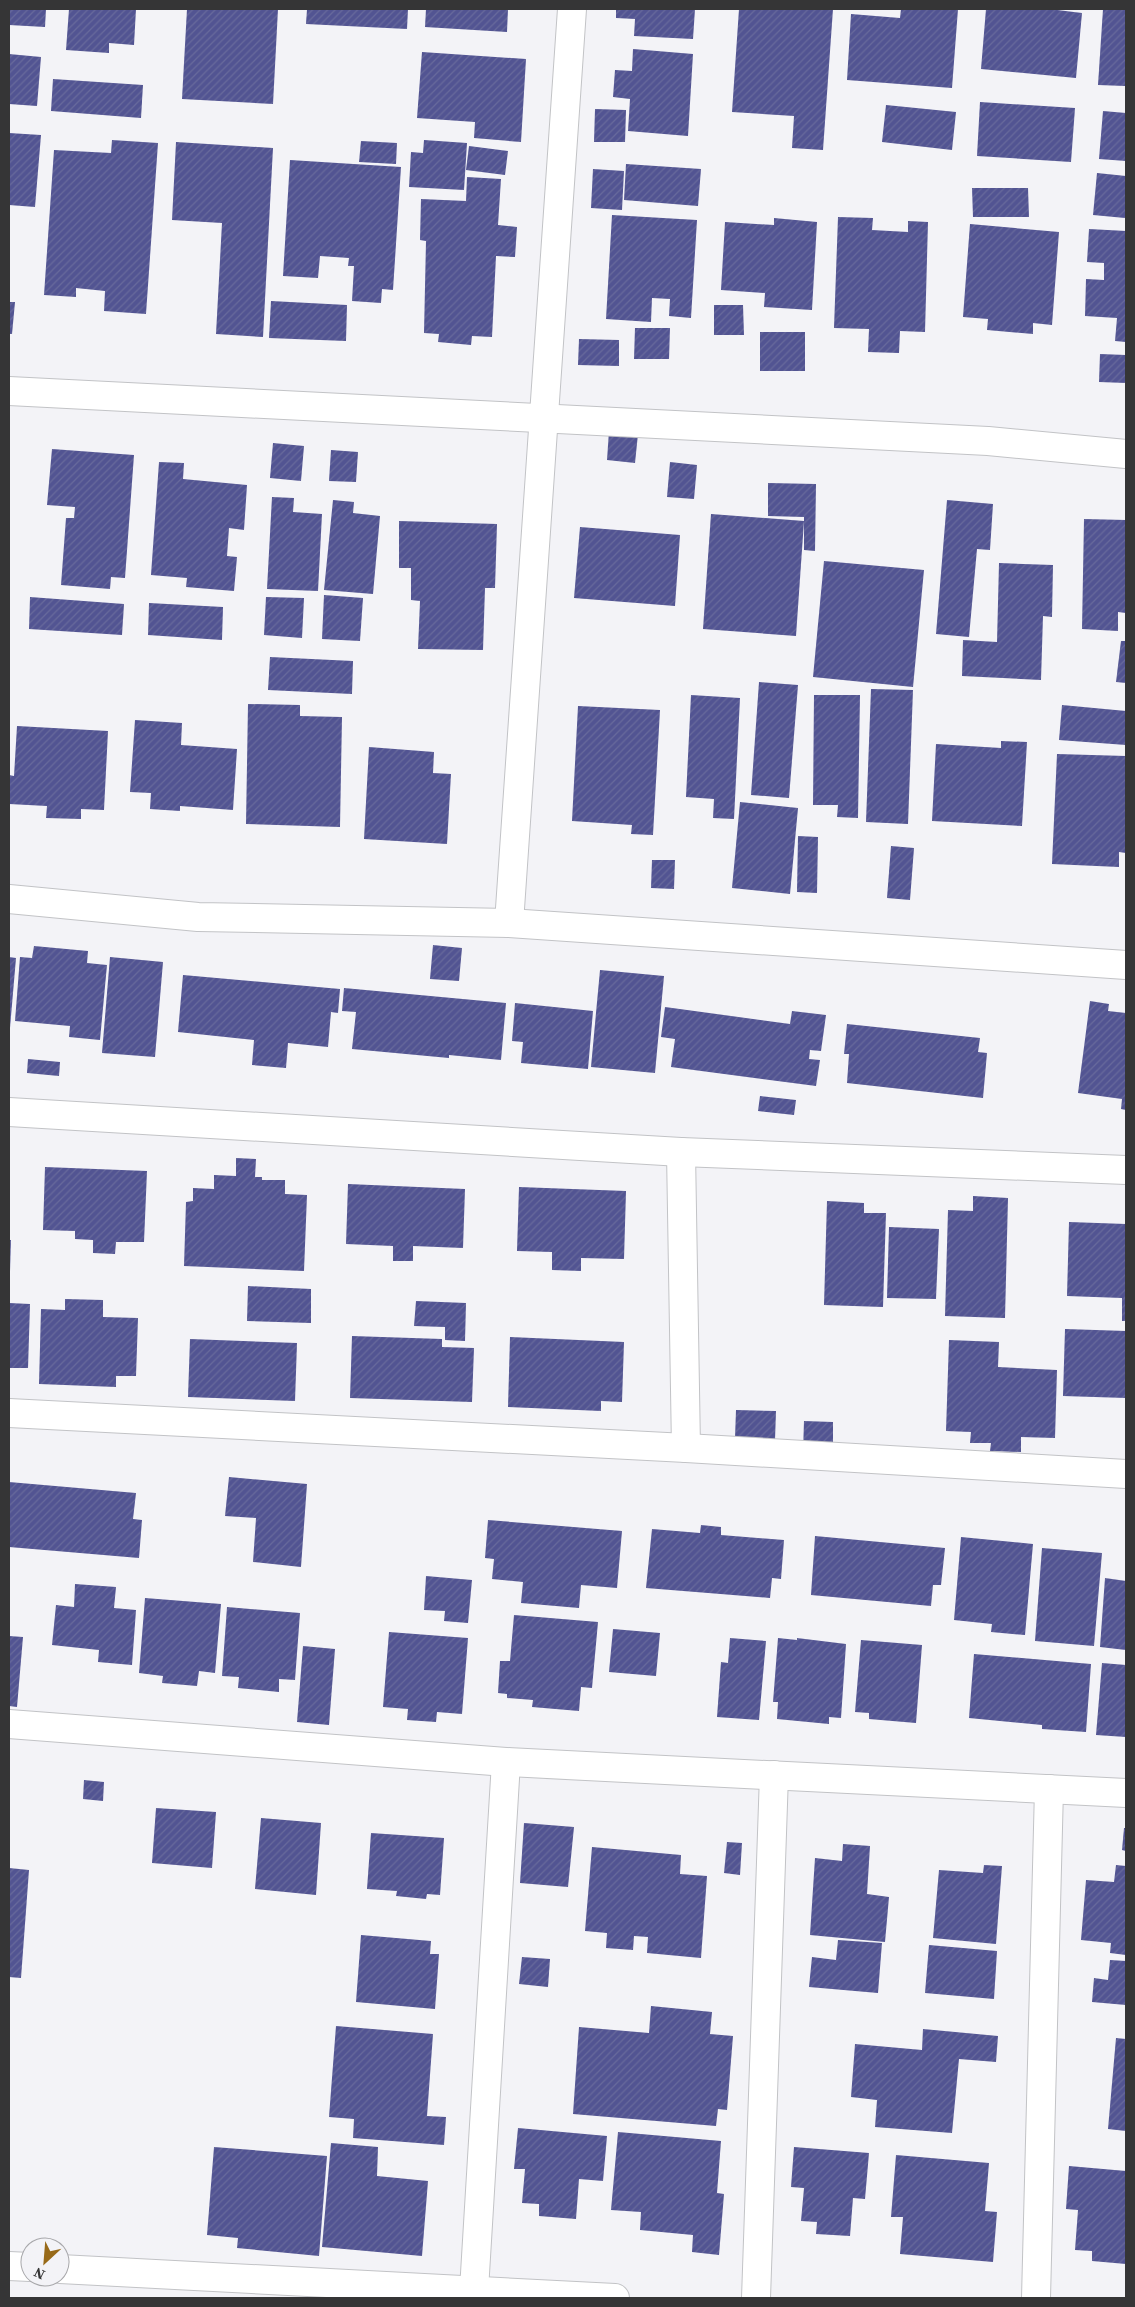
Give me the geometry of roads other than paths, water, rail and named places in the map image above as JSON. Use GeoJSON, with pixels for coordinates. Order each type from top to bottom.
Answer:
{"type":"FeatureCollection","features":[{"type":"Feature","properties":{"kind":"street"},"geometry":{"type":"LineString","coordinates":[[509,923],[572,9]]}},
{"type":"Feature","properties":{"kind":"street"},"geometry":{"type":"LineString","coordinates":[[9,391],[978,440],[1126,454]]}},
{"type":"Feature","properties":{"kind":"street"},"geometry":{"type":"LineString","coordinates":[[9,899],[198,917],[509,923],[1126,965]]}},
{"type":"Feature","properties":{"kind":"street"},"geometry":{"type":"LineString","coordinates":[[9,1112],[681,1152],[1126,1170]]}},
{"type":"Feature","properties":{"kind":"street"},"geometry":{"type":"LineString","coordinates":[[681,1152],[686,1448]]}},
{"type":"Feature","properties":{"kind":"street"},"geometry":{"type":"LineString","coordinates":[[9,1413],[686,1448],[1126,1474]]}},
{"type":"Feature","properties":{"kind":"street"},"geometry":{"type":"LineString","coordinates":[[9,1724],[506,1762],[1126,1793]]}},
{"type":"Feature","properties":{"kind":"street"},"geometry":{"type":"LineString","coordinates":[[474,2290],[506,1762]]}},
{"type":"Feature","properties":{"kind":"street"},"geometry":{"type":"LineString","coordinates":[[756,2298],[774,1775]]}},
{"type":"Feature","properties":{"kind":"street"},"geometry":{"type":"LineString","coordinates":[[1036,2298],[1049,1789]]}},
{"type":"Feature","properties":{"kind":"street"},"geometry":{"type":"LineString","coordinates":[[70,2270],[474,2290],[520,2296],[616,2298]]}}]}
